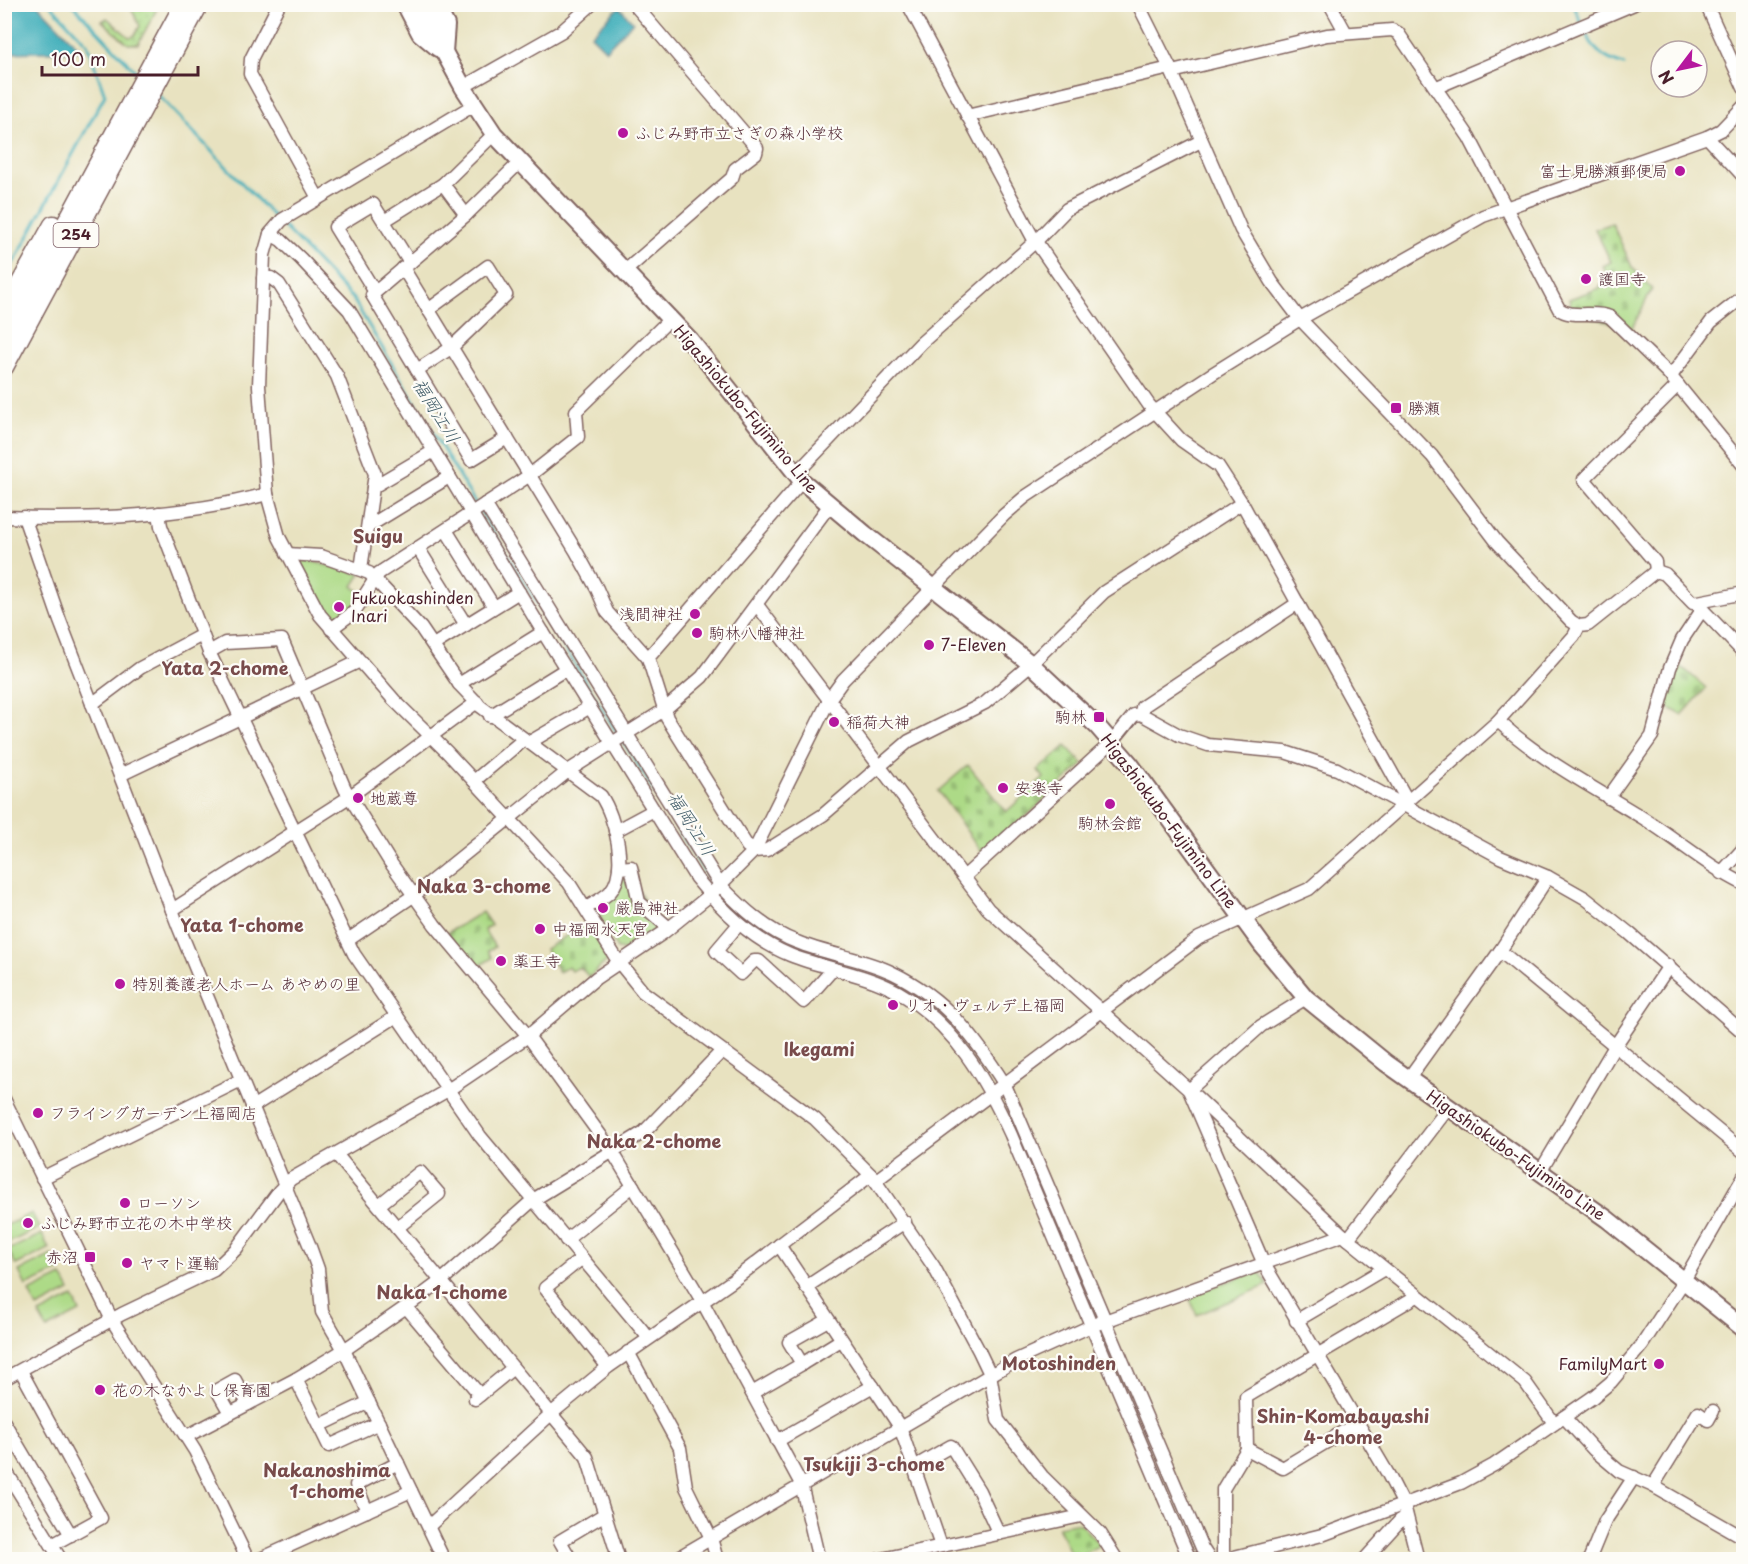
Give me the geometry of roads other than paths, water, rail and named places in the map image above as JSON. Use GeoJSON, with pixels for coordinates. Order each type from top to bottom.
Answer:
{"type":"FeatureCollection","features":[{"type":"Feature","properties":{"kind":"highway","name":"254"},"geometry":{"type":"LineString","coordinates":[[4,367],[151,80],[184,4]]}},
{"type":"Feature","properties":{"kind":"highway","name":"254"},"geometry":{"type":"LineString","coordinates":[[151,80],[201,4]]}},
{"type":"Feature","properties":{"kind":"highway","name":"254"},"geometry":{"type":"LineString","coordinates":[[4,339],[96,167],[142,98]]}},
{"type":"Feature","properties":{"kind":"highway"},"geometry":{"type":"LineString","coordinates":[[4,313],[65,204],[96,167]]}},
{"type":"Feature","properties":{"kind":"main road"},"geometry":{"type":"LineString","coordinates":[[405,4],[420,33],[444,52]]}},
{"type":"Feature","properties":{"kind":"main road","name":"Higashiokubo-Fujimino Line"},"geometry":{"type":"LineString","coordinates":[[418,4],[463,87],[494,134],[519,163],[670,319],[733,392],[799,477],[829,506],[1030,664],[1112,742],[1244,920],[1306,998],[1340,1028],[1408,1079],[1606,1219],[1743,1329]]}},
{"type":"Feature","properties":{"kind":"main road"},"geometry":{"type":"LineString","coordinates":[[435,4],[446,25],[444,52]]}},
{"type":"Feature","properties":{"kind":"street"},"geometry":{"type":"LineString","coordinates":[[291,4],[278,8],[251,59],[250,74],[318,198]]}},
{"type":"Feature","properties":{"kind":"street"},"geometry":{"type":"LineString","coordinates":[[463,87],[562,31],[592,4]]}},
{"type":"Feature","properties":{"kind":"street"},"geometry":{"type":"LineString","coordinates":[[624,272],[732,178],[735,169],[756,153],[757,148],[634,4]]}},
{"type":"Feature","properties":{"kind":"street"},"geometry":{"type":"LineString","coordinates":[[908,4],[1036,241],[1131,380],[1181,440],[1218,466],[1242,503],[1405,802]]}},
{"type":"Feature","properties":{"kind":"street"},"geometry":{"type":"LineString","coordinates":[[1138,4],[1171,70],[1251,250],[1300,319],[1391,410],[1432,456],[1497,542],[1571,621],[1579,626],[1588,625],[1656,571]]}},
{"type":"Feature","properties":{"kind":"street"},"geometry":{"type":"LineString","coordinates":[[1330,4],[1346,33]]}},
{"type":"Feature","properties":{"kind":"street"},"geometry":{"type":"LineString","coordinates":[[1437,87],[1634,4]]}},
{"type":"Feature","properties":{"kind":"street"},"geometry":{"type":"LineString","coordinates":[[1706,4],[1743,88]]}},
{"type":"Feature","properties":{"kind":"street"},"geometry":{"type":"LineString","coordinates":[[967,116],[1327,34],[1392,30],[1398,33],[1437,87],[1469,137],[1559,309],[1565,314],[1600,312],[1610,317],[1674,381],[1743,466]]}},
{"type":"Feature","properties":{"kind":"street"},"geometry":{"type":"LineString","coordinates":[[474,105],[318,198],[276,227],[264,255],[259,386],[267,494],[276,530],[320,615],[331,629],[569,882],[618,961],[643,992],[815,1119],[873,1178],[906,1222],[938,1274],[990,1374],[999,1420],[1025,1457],[1100,1533],[1117,1560]]}},
{"type":"Feature","properties":{"kind":"street"},"geometry":{"type":"LineString","coordinates":[[4,1380],[112,1320],[214,1270],[236,1249],[286,1183],[448,1090],[528,1036],[618,961],[669,928],[710,895],[754,852],[830,698],[856,666],[1004,515],[1025,497],[1155,410],[1300,319],[1463,227],[1505,207],[1707,137],[1721,130],[1743,106]]}},
{"type":"Feature","properties":{"kind":"street"},"geometry":{"type":"LineString","coordinates":[[384,221],[443,184],[494,134]]}},
{"type":"Feature","properties":{"kind":"street"},"geometry":{"type":"LineString","coordinates":[[1707,137],[1743,177]]}},
{"type":"Feature","properties":{"kind":"street"},"geometry":{"type":"LineString","coordinates":[[648,658],[799,477],[921,343],[1036,241],[1067,209],[1201,141]]}},
{"type":"Feature","properties":{"kind":"street"},"geometry":{"type":"LineString","coordinates":[[507,438],[471,459],[372,295],[466,215],[519,163]]}},
{"type":"Feature","properties":{"kind":"street"},"geometry":{"type":"LineString","coordinates":[[443,184],[466,215]]}},
{"type":"Feature","properties":{"kind":"street"},"geometry":{"type":"LineString","coordinates":[[375,292],[335,227],[373,204],[384,221],[428,310],[530,475],[597,589],[607,612],[648,658],[664,710],[747,846],[754,852],[767,850],[823,815],[882,767],[909,741],[984,703],[1030,664],[1104,592],[1242,503]]}},
{"type":"Feature","properties":{"kind":"street"},"geometry":{"type":"LineString","coordinates":[[276,227],[280,240],[349,310],[449,477],[478,508],[720,885],[753,916],[796,942],[891,972],[934,997],[956,1016],[974,1037],[1005,1085],[1202,1548],[1210,1560]]}},
{"type":"Feature","properties":{"kind":"street"},"geometry":{"type":"LineString","coordinates":[[417,370],[451,348],[506,295],[488,267],[428,310]]}},
{"type":"Feature","properties":{"kind":"street"},"geometry":{"type":"LineString","coordinates":[[263,278],[271,278],[279,284],[337,376],[365,444],[375,474],[361,569]]}},
{"type":"Feature","properties":{"kind":"street"},"geometry":{"type":"LineString","coordinates":[[1656,571],[1655,562],[1584,479],[1674,381],[1711,322],[1743,296]]}},
{"type":"Feature","properties":{"kind":"street"},"geometry":{"type":"LineString","coordinates":[[331,629],[354,612],[375,578],[530,475],[578,437],[576,411],[670,319]]}},
{"type":"Feature","properties":{"kind":"street"},"geometry":{"type":"LineString","coordinates":[[373,487],[434,451]]}},
{"type":"Feature","properties":{"kind":"street"},"geometry":{"type":"LineString","coordinates":[[369,526],[449,477]]}},
{"type":"Feature","properties":{"kind":"street"},"geometry":{"type":"LineString","coordinates":[[4,517],[159,513],[217,507],[267,494]]}},
{"type":"Feature","properties":{"kind":"street"},"geometry":{"type":"LineString","coordinates":[[348,940],[413,896],[568,771],[664,710],[702,677],[829,506]]}},
{"type":"Feature","properties":{"kind":"street"},"geometry":{"type":"LineString","coordinates":[[478,508],[519,592],[654,810],[710,895],[739,924],[759,939],[789,955],[882,984],[927,1011],[956,1040],[992,1094],[1190,1560]]}},
{"type":"Feature","properties":{"kind":"street"},"geometry":{"type":"LineString","coordinates":[[159,513],[161,526],[209,652],[354,954],[480,1136],[648,1337]]}},
{"type":"Feature","properties":{"kind":"street"},"geometry":{"type":"LineString","coordinates":[[24,517],[92,704],[172,910],[252,1107],[286,1183],[318,1269],[322,1312],[344,1350],[444,1560]]}},
{"type":"Feature","properties":{"kind":"street"},"geometry":{"type":"LineString","coordinates":[[446,530],[494,607]]}},
{"type":"Feature","properties":{"kind":"street"},"geometry":{"type":"LineString","coordinates":[[418,548],[466,625]]}},
{"type":"Feature","properties":{"kind":"street"},"geometry":{"type":"LineString","coordinates":[[287,554],[321,556],[361,569],[375,578],[435,644],[459,684],[490,716],[601,796],[615,831],[619,868],[616,882],[610,893],[586,908]]}},
{"type":"Feature","properties":{"kind":"street"},"geometry":{"type":"LineString","coordinates":[[1656,571],[1665,574],[1743,652]]}},
{"type":"Feature","properties":{"kind":"street"},"geometry":{"type":"LineString","coordinates":[[435,644],[519,592]]}},
{"type":"Feature","properties":{"kind":"street"},"geometry":{"type":"LineString","coordinates":[[1608,798],[1652,736],[1670,668],[1699,607],[1743,593]]}},
{"type":"Feature","properties":{"kind":"street"},"geometry":{"type":"LineString","coordinates":[[1141,714],[1142,707],[1298,603]]}},
{"type":"Feature","properties":{"kind":"street"},"geometry":{"type":"LineString","coordinates":[[757,605],[830,698],[988,909],[1012,933],[1189,1090],[1346,1237],[1525,1382],[1559,1420],[1619,1471],[1653,1486],[1743,1538]]}},
{"type":"Feature","properties":{"kind":"street"},"geometry":{"type":"LineString","coordinates":[[429,1526],[552,1413],[608,1367],[1005,1085],[1199,938],[1244,920],[1309,889],[1498,721],[1574,636],[1579,626]]}},
{"type":"Feature","properties":{"kind":"street"},"geometry":{"type":"LineString","coordinates":[[459,684],[543,632]]}},
{"type":"Feature","properties":{"kind":"street"},"geometry":{"type":"LineString","coordinates":[[92,704],[140,668],[202,635]]}},
{"type":"Feature","properties":{"kind":"street"},"geometry":{"type":"LineString","coordinates":[[209,652],[225,643],[282,640],[349,797],[413,896],[528,1036],[612,1151],[702,1301],[801,1484],[819,1560]]}},
{"type":"Feature","properties":{"kind":"street"},"geometry":{"type":"LineString","coordinates":[[120,775],[360,661]]}},
{"type":"Feature","properties":{"kind":"street"},"geometry":{"type":"LineString","coordinates":[[490,716],[566,669]]}},
{"type":"Feature","properties":{"kind":"street"},"geometry":{"type":"LineString","coordinates":[[172,910],[349,797],[477,702]]}},
{"type":"Feature","properties":{"kind":"street"},"geometry":{"type":"LineString","coordinates":[[474,781],[527,741],[590,707]]}},
{"type":"Feature","properties":{"kind":"street"},"geometry":{"type":"LineString","coordinates":[[965,876],[1112,742],[1134,715],[1141,714],[1179,735],[1208,746],[1285,752],[1314,760],[1405,802],[1500,857],[1548,877],[1585,898],[1669,966],[1743,1033]]}},
{"type":"Feature","properties":{"kind":"street"},"geometry":{"type":"LineString","coordinates":[[1498,721],[1563,772],[1646,820],[1721,873],[1743,884]]}},
{"type":"Feature","properties":{"kind":"street"},"geometry":{"type":"LineString","coordinates":[[615,831],[654,810]]}},
{"type":"Feature","properties":{"kind":"street"},"geometry":{"type":"LineString","coordinates":[[1721,873],[1743,848]]}},
{"type":"Feature","properties":{"kind":"street"},"geometry":{"type":"LineString","coordinates":[[619,868],[631,867],[639,902],[669,928]]}},
{"type":"Feature","properties":{"kind":"street"},"geometry":{"type":"LineString","coordinates":[[1408,1079],[1500,951],[1548,877]]}},
{"type":"Feature","properties":{"kind":"street"},"geometry":{"type":"LineString","coordinates":[[739,924],[716,951],[741,974],[754,961],[759,961],[804,1002],[833,969]]}},
{"type":"Feature","properties":{"kind":"street"},"geometry":{"type":"LineString","coordinates":[[1500,951],[1743,1152]]}},
{"type":"Feature","properties":{"kind":"street"},"geometry":{"type":"LineString","coordinates":[[1540,1172],[1615,1046],[1669,966]]}},
{"type":"Feature","properties":{"kind":"street"},"geometry":{"type":"LineString","coordinates":[[1189,1090],[1261,1026],[1306,998]]}},
{"type":"Feature","properties":{"kind":"street"},"geometry":{"type":"LineString","coordinates":[[252,1107],[397,1016]]}},
{"type":"Feature","properties":{"kind":"street"},"geometry":{"type":"LineString","coordinates":[[187,1436],[296,1379],[344,1350],[406,1307],[441,1281],[533,1200],[644,1132],[722,1051]]}},
{"type":"Feature","properties":{"kind":"street"},"geometry":{"type":"LineString","coordinates":[[42,1178],[241,1080]]}},
{"type":"Feature","properties":{"kind":"street"},"geometry":{"type":"LineString","coordinates":[[1189,1090],[1264,1264],[1358,1424],[1405,1510],[1418,1560]]}},
{"type":"Feature","properties":{"kind":"street"},"geometry":{"type":"LineString","coordinates":[[4,1099],[112,1320],[187,1436],[248,1560]]}},
{"type":"Feature","properties":{"kind":"street"},"geometry":{"type":"LineString","coordinates":[[674,1560],[990,1374],[1091,1326],[1346,1237],[1449,1107]]}},
{"type":"Feature","properties":{"kind":"street"},"geometry":{"type":"LineString","coordinates":[[336,1154],[587,1457],[619,1560]]}},
{"type":"Feature","properties":{"kind":"street"},"geometry":{"type":"LineString","coordinates":[[379,1205],[420,1172],[439,1194],[397,1228]]}},
{"type":"Feature","properties":{"kind":"street"},"geometry":{"type":"LineString","coordinates":[[1416,1296],[1246,1397],[1247,1449],[1223,1489],[1223,1559],[1322,1535],[1405,1510],[1477,1475],[1593,1397],[1627,1365],[1683,1282],[1743,1177]]}},
{"type":"Feature","properties":{"kind":"street"},"geometry":{"type":"LineString","coordinates":[[566,1240],[633,1186]]}},
{"type":"Feature","properties":{"kind":"street"},"geometry":{"type":"LineString","coordinates":[[806,1287],[906,1222]]}},
{"type":"Feature","properties":{"kind":"street"},"geometry":{"type":"LineString","coordinates":[[779,1245],[900,1427],[941,1546]]}},
{"type":"Feature","properties":{"kind":"street"},"geometry":{"type":"LineString","coordinates":[[581,1258],[545,1288],[608,1367]]}},
{"type":"Feature","properties":{"kind":"street"},"geometry":{"type":"LineString","coordinates":[[1296,1321],[1384,1269]]}},
{"type":"Feature","properties":{"kind":"street"},"geometry":{"type":"LineString","coordinates":[[406,1307],[477,1398],[513,1368]]}},
{"type":"Feature","properties":{"kind":"street"},"geometry":{"type":"LineString","coordinates":[[802,1364],[789,1342],[828,1320]]}},
{"type":"Feature","properties":{"kind":"street"},"geometry":{"type":"LineString","coordinates":[[752,1393],[842,1340]]}},
{"type":"Feature","properties":{"kind":"street"},"geometry":{"type":"LineString","coordinates":[[628,1352],[680,1448],[686,1487],[711,1538],[717,1560]]}},
{"type":"Feature","properties":{"kind":"street"},"geometry":{"type":"LineString","coordinates":[[21,1371],[101,1518],[52,1545]]}},
{"type":"Feature","properties":{"kind":"street"},"geometry":{"type":"LineString","coordinates":[[296,1379],[329,1446],[379,1423]]}},
{"type":"Feature","properties":{"kind":"street"},"geometry":{"type":"LineString","coordinates":[[230,1413],[218,1390],[235,1380],[248,1404]]}},
{"type":"Feature","properties":{"kind":"street"},"geometry":{"type":"LineString","coordinates":[[777,1441],[873,1386]]}},
{"type":"Feature","properties":{"kind":"street"},"geometry":{"type":"LineString","coordinates":[[319,1426],[369,1402]]}},
{"type":"Feature","properties":{"kind":"street"},"geometry":{"type":"LineString","coordinates":[[1653,1486],[1698,1413],[1708,1420],[1713,1411]]}},
{"type":"Feature","properties":{"kind":"street"},"geometry":{"type":"LineString","coordinates":[[4,1422],[71,1535]]}},
{"type":"Feature","properties":{"kind":"street"},"geometry":{"type":"LineString","coordinates":[[1247,1449],[1282,1468],[1358,1424]]}},
{"type":"Feature","properties":{"kind":"street"},"geometry":{"type":"LineString","coordinates":[[914,1467],[951,1446],[979,1491],[999,1534]]}},
{"type":"Feature","properties":{"kind":"street"},"geometry":{"type":"LineString","coordinates":[[367,1511],[356,1485],[398,1463]]}},
{"type":"Feature","properties":{"kind":"street"},"geometry":{"type":"LineString","coordinates":[[4,1468],[61,1560]]}},
{"type":"Feature","properties":{"kind":"street"},"geometry":{"type":"LineString","coordinates":[[1589,1560],[1605,1521],[1634,1477]]}},
{"type":"Feature","properties":{"kind":"street"},"geometry":{"type":"LineString","coordinates":[[258,1560],[411,1491]]}},
{"type":"Feature","properties":{"kind":"street"},"geometry":{"type":"LineString","coordinates":[[1364,1560],[1405,1510]]}},
{"type":"Feature","properties":{"kind":"street"},"geometry":{"type":"LineString","coordinates":[[571,1560],[560,1541],[605,1514]]}},
{"type":"Feature","properties":{"kind":"street"},"geometry":{"type":"LineString","coordinates":[[877,1560],[1081,1516]]}},
{"type":"Feature","properties":{"kind":"water"},"geometry":{"type":"Polygon","coordinates":[[[4,5],[38,5],[78,47],[78,51],[5,53],[4,5]]]}},
{"type":"Feature","properties":{"kind":"water"},"geometry":{"type":"Polygon","coordinates":[[[619,7],[633,22],[606,50],[591,35],[619,7]]]}},
{"type":"Feature","properties":{"kind":"waterway"},"geometry":{"type":"LineString","coordinates":[[4,276],[17,257],[105,95],[87,44],[50,4]]}},
{"type":"Feature","properties":{"kind":"waterway","name":"福岡江川"},"geometry":{"type":"LineString","coordinates":[[72,4],[139,75]]}},
{"type":"Feature","properties":{"kind":"waterway"},"geometry":{"type":"LineString","coordinates":[[1573,4],[1581,22]]}},
{"type":"Feature","properties":{"kind":"waterway"},"geometry":{"type":"LineString","coordinates":[[1584,28],[1599,52],[1624,65]]}},
{"type":"Feature","properties":{"kind":"waterway","name":"福岡江川"},"geometry":{"type":"LineString","coordinates":[[158,95],[277,220]]}},
{"type":"Feature","properties":{"kind":"waterway","name":"福岡江川"},"geometry":{"type":"LineString","coordinates":[[282,225],[353,299],[477,506]]}},
{"type":"Feature","properties":{"kind":"waterway","name":"福岡江川"},"geometry":{"type":"LineString","coordinates":[[481,512],[619,736]]}},
{"type":"Feature","properties":{"kind":"waterway","name":"福岡江川"},"geometry":{"type":"LineString","coordinates":[[623,741],[711,882]]}},
{"type":"Feature","properties":{"kind":"place","name":"ふじみ野市立さぎの森小学校"},"geometry":{"type":"Point","coordinates":[623,133]}},
{"type":"Feature","properties":{"kind":"place","name":"富士見勝瀬郵便局"},"geometry":{"type":"Point","coordinates":[1680,171]}},
{"type":"Feature","properties":{"kind":"place","name":"護国寺"},"geometry":{"type":"Point","coordinates":[1586,279]}},
{"type":"Feature","properties":{"kind":"place","name":"勝瀬"},"geometry":{"type":"Point","coordinates":[1396,408]}},
{"type":"Feature","properties":{"kind":"place","name":"Fukuokashinden Inari"},"geometry":{"type":"Point","coordinates":[339,607]}},
{"type":"Feature","properties":{"kind":"place","name":"浅間神社"},"geometry":{"type":"Point","coordinates":[695,614]}},
{"type":"Feature","properties":{"kind":"place","name":"駒林八幡神社"},"geometry":{"type":"Point","coordinates":[697,633]}},
{"type":"Feature","properties":{"kind":"place","name":"7-Eleven"},"geometry":{"type":"Point","coordinates":[929,645]}},
{"type":"Feature","properties":{"kind":"place","name":"駒林"},"geometry":{"type":"Point","coordinates":[1099,717]}},
{"type":"Feature","properties":{"kind":"place","name":"稲荷大神"},"geometry":{"type":"Point","coordinates":[834,722]}},
{"type":"Feature","properties":{"kind":"place","name":"安楽寺"},"geometry":{"type":"Point","coordinates":[1003,788]}},
{"type":"Feature","properties":{"kind":"place","name":"地蔵尊"},"geometry":{"type":"Point","coordinates":[358,798]}},
{"type":"Feature","properties":{"kind":"place","name":"駒林会館"},"geometry":{"type":"Point","coordinates":[1110,804]}},
{"type":"Feature","properties":{"kind":"place","name":"厳島神社"},"geometry":{"type":"Point","coordinates":[603,908]}},
{"type":"Feature","properties":{"kind":"place","name":"中福岡水天宮"},"geometry":{"type":"Point","coordinates":[540,929]}},
{"type":"Feature","properties":{"kind":"place","name":"薬王寺"},"geometry":{"type":"Point","coordinates":[501,961]}},
{"type":"Feature","properties":{"kind":"place","name":"特別養護老人ホーム あやめの里"},"geometry":{"type":"Point","coordinates":[120,984]}},
{"type":"Feature","properties":{"kind":"place","name":"リオ・ヴェルデ上福岡"},"geometry":{"type":"Point","coordinates":[893,1005]}},
{"type":"Feature","properties":{"kind":"place","name":"フライングガーデン上福岡店"},"geometry":{"type":"Point","coordinates":[38,1113]}},
{"type":"Feature","properties":{"kind":"place","name":"ローソン"},"geometry":{"type":"Point","coordinates":[125,1203]}},
{"type":"Feature","properties":{"kind":"place","name":"ふじみ野市立花の木中学校"},"geometry":{"type":"Point","coordinates":[28,1223]}},
{"type":"Feature","properties":{"kind":"place","name":"赤沼"},"geometry":{"type":"Point","coordinates":[90,1257]}},
{"type":"Feature","properties":{"kind":"place","name":"ヤマト運輸"},"geometry":{"type":"Point","coordinates":[127,1263]}},
{"type":"Feature","properties":{"kind":"place","name":"FamilyMart"},"geometry":{"type":"Point","coordinates":[1659,1364]}},
{"type":"Feature","properties":{"kind":"place","name":"花の木なかよし保育園"},"geometry":{"type":"Point","coordinates":[100,1390]}},
{"type":"Feature","properties":{"kind":"district","name":"Suigu"},"geometry":{"type":"Point","coordinates":[378,537]}},
{"type":"Feature","properties":{"kind":"district","name":"Yata 2-chome"},"geometry":{"type":"Point","coordinates":[225,669]}},
{"type":"Feature","properties":{"kind":"district","name":"Naka 3-chome"},"geometry":{"type":"Point","coordinates":[484,887]}},
{"type":"Feature","properties":{"kind":"district","name":"Yata 1-chome"},"geometry":{"type":"Point","coordinates":[242,926]}},
{"type":"Feature","properties":{"kind":"district","name":"Ikegami"},"geometry":{"type":"Point","coordinates":[819,1050]}},
{"type":"Feature","properties":{"kind":"district","name":"Naka 2-chome"},"geometry":{"type":"Point","coordinates":[654,1142]}},
{"type":"Feature","properties":{"kind":"district","name":"Naka 1-chome"},"geometry":{"type":"Point","coordinates":[442,1293]}},
{"type":"Feature","properties":{"kind":"district","name":"Motoshinden"},"geometry":{"type":"Point","coordinates":[1059,1364]}},
{"type":"Feature","properties":{"kind":"district","name":"Shin-Komabayashi 4-chome"},"geometry":{"type":"Point","coordinates":[1343,1427]}},
{"type":"Feature","properties":{"kind":"district","name":"Tsukiji 3-chome"},"geometry":{"type":"Point","coordinates":[874,1465]}},
{"type":"Feature","properties":{"kind":"district","name":"Nakanoshima 1-chome"},"geometry":{"type":"Point","coordinates":[327,1481]}}]}
